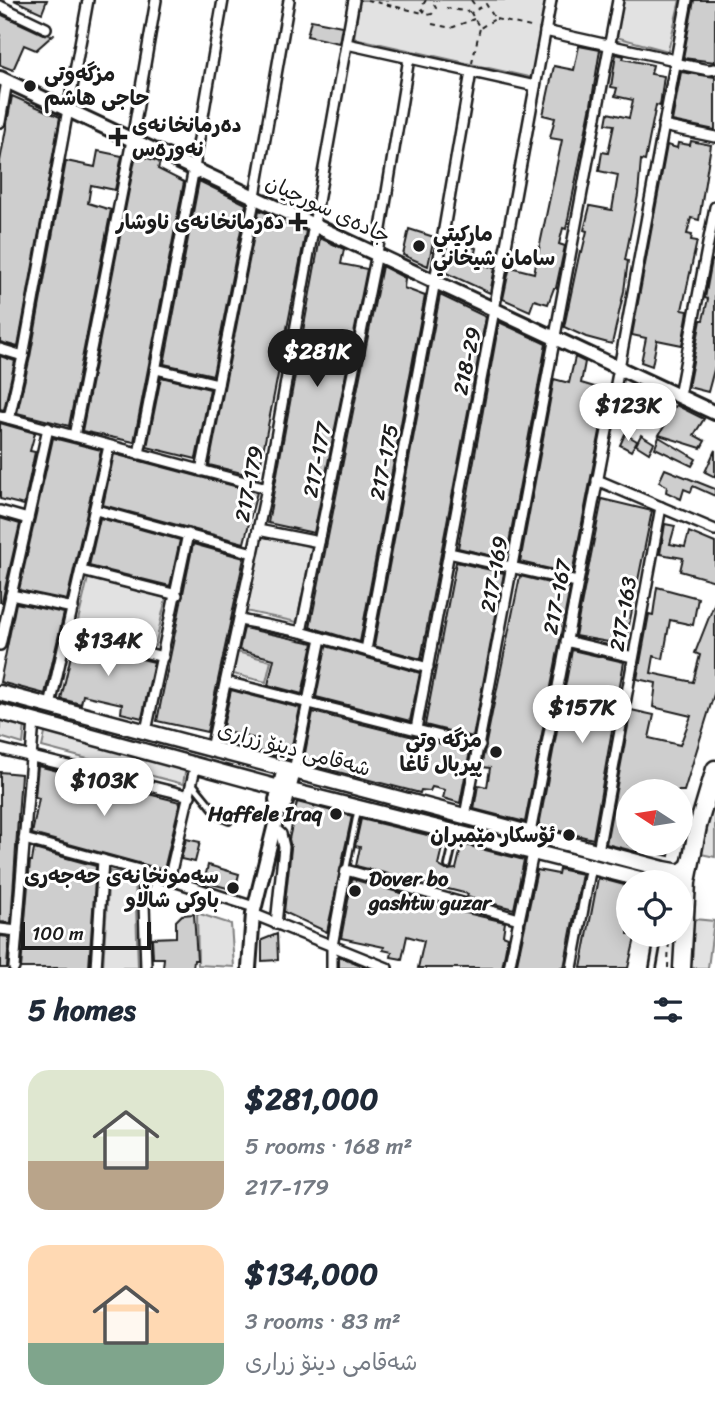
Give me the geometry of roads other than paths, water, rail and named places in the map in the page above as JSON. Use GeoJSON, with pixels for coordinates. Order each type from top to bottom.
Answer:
{"type":"FeatureCollection","features":[{"type":"Feature","properties":{"kind":"highway"},"geometry":{"type":"LineString","coordinates":[[689,870],[698,826],[715,769]]}},
{"type":"Feature","properties":{"kind":"highway"},"geometry":{"type":"LineString","coordinates":[[680,947],[682,968]]}},
{"type":"Feature","properties":{"kind":"main road","name":"شەقامی دینۆ زراری"},"geometry":{"type":"LineString","coordinates":[[0,693],[598,851],[649,870]]}},
{"type":"Feature","properties":{"kind":"main road","name":"شەقامی دینۆ زراری"},"geometry":{"type":"LineString","coordinates":[[0,712],[284,789],[616,873]]}},
{"type":"Feature","properties":{"kind":"main road","name":"شەقامی دینۆ زراری"},"geometry":{"type":"LineString","coordinates":[[683,870],[692,858]]}},
{"type":"Feature","properties":{"kind":"street"},"geometry":{"type":"LineString","coordinates":[[88,0],[23,356],[4,417],[267,488]]}},
{"type":"Feature","properties":{"kind":"street"},"geometry":{"type":"LineString","coordinates":[[74,436],[132,140],[156,0]]}},
{"type":"Feature","properties":{"kind":"street"},"geometry":{"type":"LineString","coordinates":[[139,454],[223,0]]}},
{"type":"Feature","properties":{"kind":"street"},"geometry":{"type":"LineString","coordinates":[[201,471],[255,196],[289,0]]}},
{"type":"Feature","properties":{"kind":"street","name":"217-179"},"geometry":{"type":"LineString","coordinates":[[211,749],[267,488],[354,0]]}},
{"type":"Feature","properties":{"kind":"street","name":"218-29"},"geometry":{"type":"LineString","coordinates":[[416,729],[496,310],[543,30],[551,0]]}},
{"type":"Feature","properties":{"kind":"street","name":"217-169"},"geometry":{"type":"LineString","coordinates":[[466,816],[618,0]]}},
{"type":"Feature","properties":{"kind":"street","name":"217-167"},"geometry":{"type":"LineString","coordinates":[[530,834],[687,0]]}},
{"type":"Feature","properties":{"kind":"street"},"geometry":{"type":"LineString","coordinates":[[0,6],[46,28]]}},
{"type":"Feature","properties":{"kind":"street"},"geometry":{"type":"LineString","coordinates":[[543,30],[709,70],[715,69]]}},
{"type":"Feature","properties":{"kind":"street"},"geometry":{"type":"LineString","coordinates":[[347,44],[471,68],[535,86]]}},
{"type":"Feature","properties":{"kind":"street","name":"217-177"},"geometry":{"type":"LineString","coordinates":[[302,632],[377,253],[410,58]]}},
{"type":"Feature","properties":{"kind":"street","name":"217-175"},"geometry":{"type":"LineString","coordinates":[[366,650],[435,281],[471,68]]}},
{"type":"Feature","properties":{"kind":"street"},"geometry":{"type":"LineString","coordinates":[[0,122],[4,80]]}},
{"type":"Feature","properties":{"kind":"street","name":"جادەی سورچیان"},"geometry":{"type":"LineString","coordinates":[[4,80],[715,413]]}},
{"type":"Feature","properties":{"kind":"street"},"geometry":{"type":"LineString","coordinates":[[663,126],[715,137]]}},
{"type":"Feature","properties":{"kind":"street"},"geometry":{"type":"LineString","coordinates":[[679,396],[715,207]]}},
{"type":"Feature","properties":{"kind":"street"},"geometry":{"type":"LineString","coordinates":[[0,349],[23,356]]}},
{"type":"Feature","properties":{"kind":"street"},"geometry":{"type":"LineString","coordinates":[[156,369],[218,384]]}},
{"type":"Feature","properties":{"kind":"street"},"geometry":{"type":"LineString","coordinates":[[0,645],[3,620],[48,428]]}},
{"type":"Feature","properties":{"kind":"street"},"geometry":{"type":"LineString","coordinates":[[50,706],[109,446]]}},
{"type":"Feature","properties":{"kind":"street"},"geometry":{"type":"LineString","coordinates":[[597,480],[715,530]]}},
{"type":"Feature","properties":{"kind":"street","name":"217-163"},"geometry":{"type":"LineString","coordinates":[[598,851],[661,507]]}},
{"type":"Feature","properties":{"kind":"street"},"geometry":{"type":"LineString","coordinates":[[96,510],[253,553]]}},
{"type":"Feature","properties":{"kind":"street"},"geometry":{"type":"LineString","coordinates":[[0,511],[28,519]]}},
{"type":"Feature","properties":{"kind":"street"},"geometry":{"type":"LineString","coordinates":[[258,530],[319,542]]}},
{"type":"Feature","properties":{"kind":"street"},"geometry":{"type":"LineString","coordinates":[[146,732],[188,534]]}},
{"type":"Feature","properties":{"kind":"street"},"geometry":{"type":"LineString","coordinates":[[449,553],[577,582]]}},
{"type":"Feature","properties":{"kind":"street"},"geometry":{"type":"LineString","coordinates":[[82,571],[177,595]]}},
{"type":"Feature","properties":{"kind":"street"},"geometry":{"type":"LineString","coordinates":[[11,595],[73,608]]}},
{"type":"Feature","properties":{"kind":"street"},"geometry":{"type":"LineString","coordinates":[[240,620],[302,632],[428,668]]}},
{"type":"Feature","properties":{"kind":"street"},"geometry":{"type":"LineString","coordinates":[[68,633],[163,657]]}},
{"type":"Feature","properties":{"kind":"street"},"geometry":{"type":"LineString","coordinates":[[249,968],[254,910],[278,812],[276,800],[284,789],[309,704],[321,638]]}},
{"type":"Feature","properties":{"kind":"street"},"geometry":{"type":"LineString","coordinates":[[566,641],[633,657]]}},
{"type":"Feature","properties":{"kind":"street"},"geometry":{"type":"LineString","coordinates":[[226,682],[480,746]]}},
{"type":"Feature","properties":{"kind":"street"},"geometry":{"type":"LineString","coordinates":[[14,968],[34,721]]}},
{"type":"Feature","properties":{"kind":"street"},"geometry":{"type":"LineString","coordinates":[[0,750],[190,796]]}},
{"type":"Feature","properties":{"kind":"street"},"geometry":{"type":"LineString","coordinates":[[169,880],[196,764]]}},
{"type":"Feature","properties":{"kind":"street"},"geometry":{"type":"LineString","coordinates":[[274,828],[281,834],[284,847],[276,924]]}},
{"type":"Feature","properties":{"kind":"street"},"geometry":{"type":"LineString","coordinates":[[24,839],[169,880],[254,910],[276,924],[387,968]]}},
{"type":"Feature","properties":{"kind":"street"},"geometry":{"type":"LineString","coordinates":[[509,968],[533,853]]}},
{"type":"Feature","properties":{"kind":"street"},"geometry":{"type":"LineString","coordinates":[[96,968],[103,860]]}},
{"type":"Feature","properties":{"kind":"street"},"geometry":{"type":"LineString","coordinates":[[572,968],[591,866]]}},
{"type":"Feature","properties":{"kind":"street"},"geometry":{"type":"LineString","coordinates":[[332,968],[332,946],[346,870],[519,919]]}},
{"type":"Feature","properties":{"kind":"street"},"geometry":{"type":"LineString","coordinates":[[143,872],[146,968]]}},
{"type":"Feature","properties":{"kind":"street"},"geometry":{"type":"LineString","coordinates":[[0,929],[17,931]]}},
{"type":"Feature","properties":{"kind":"lane"},"geometry":{"type":"LineString","coordinates":[[192,783],[220,817],[229,821]]}},
{"type":"Feature","properties":{"kind":"lane"},"geometry":{"type":"LineString","coordinates":[[346,870],[358,807]]}},
{"type":"Feature","properties":{"kind":"lane"},"geometry":{"type":"LineString","coordinates":[[448,866],[456,832]]}},
{"type":"Feature","properties":{"kind":"lane"},"geometry":{"type":"LineString","coordinates":[[653,968],[657,947]]}},
{"type":"Feature","properties":{"kind":"place","name":"مزگەوتی حاجی هاشم"},"geometry":{"type":"Point","coordinates":[30,86]}},
{"type":"Feature","properties":{"kind":"place","name":"دەرمانخانەی نەورەس"},"geometry":{"type":"Point","coordinates":[118,137]}},
{"type":"Feature","properties":{"kind":"place","name":"دەرمانخانەی ناوشار"},"geometry":{"type":"Point","coordinates":[298,222]}},
{"type":"Feature","properties":{"kind":"place","name":"ماركيتي سامان شيخاني"},"geometry":{"type":"Point","coordinates":[419,246]}},
{"type":"Feature","properties":{"kind":"place","name":"مزگه وتى پيربال ئاغا"},"geometry":{"type":"Point","coordinates":[496,752]}},
{"type":"Feature","properties":{"kind":"place","name":"Haffele Iraq"},"geometry":{"type":"Point","coordinates":[336,814]}},
{"type":"Feature","properties":{"kind":"place","name":"ئۆسکار مێمبران"},"geometry":{"type":"Point","coordinates":[569,835]}},
{"type":"Feature","properties":{"kind":"place","name":"سەمونخانەی حەجەری باوکی شاڵاو"},"geometry":{"type":"Point","coordinates":[233,888]}},
{"type":"Feature","properties":{"kind":"place","name":"Dover bo gashtw guzar"},"geometry":{"type":"Point","coordinates":[355,891]}}]}
